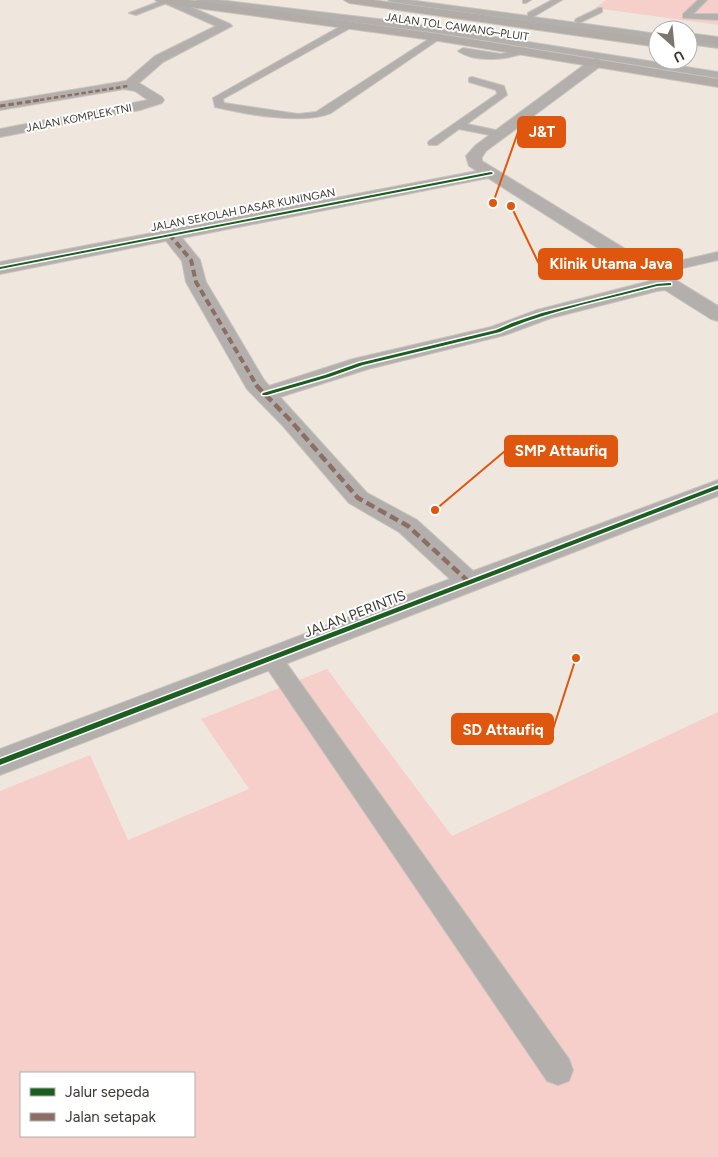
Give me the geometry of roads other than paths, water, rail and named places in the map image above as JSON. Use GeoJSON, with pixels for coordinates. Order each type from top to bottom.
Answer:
{"type":"FeatureCollection","features":[{"type":"Feature","properties":{"kind":"highway"},"geometry":{"type":"LineString","coordinates":[[164,0],[523,47],[718,83]]}},
{"type":"Feature","properties":{"kind":"highway","name":"JALAN TOL CAWANG–PLUIT"},"geometry":{"type":"LineString","coordinates":[[255,0],[648,55]]}},
{"type":"Feature","properties":{"kind":"highway","name":"JALAN TOL CAWANG–PLUIT"},"geometry":{"type":"LineString","coordinates":[[349,0],[648,41]]}},
{"type":"Feature","properties":{"kind":"highway"},"geometry":{"type":"LineString","coordinates":[[422,0],[648,31]]}},
{"type":"Feature","properties":{"kind":"highway"},"geometry":{"type":"LineString","coordinates":[[698,38],[718,41]]}},
{"type":"Feature","properties":{"kind":"highway"},"geometry":{"type":"LineString","coordinates":[[698,48],[718,51]]}},
{"type":"Feature","properties":{"kind":"highway"},"geometry":{"type":"LineString","coordinates":[[698,62],[718,65]]}},
{"type":"Feature","properties":{"kind":"highway"},"geometry":{"type":"LineString","coordinates":[[698,66],[718,71]]}},
{"type":"Feature","properties":{"kind":"street"},"geometry":{"type":"LineString","coordinates":[[0,106],[128,86],[159,59],[226,26],[164,0]]}},
{"type":"Feature","properties":{"kind":"street"},"geometry":{"type":"LineString","coordinates":[[597,62],[500,134],[474,156],[475,162],[488,167],[648,272],[718,315]]}},
{"type":"Feature","properties":{"kind":"street","name":"JALAN KOMPLEK TNI"},"geometry":{"type":"LineString","coordinates":[[0,133],[140,106],[157,100],[139,87],[128,86]]}},
{"type":"Feature","properties":{"kind":"street"},"geometry":{"type":"LineString","coordinates":[[538,104],[560,108]]}},
{"type":"Feature","properties":{"kind":"street","name":"JALAN SEKOLAH DASAR KUNINGAN"},"geometry":{"type":"LineString","coordinates":[[0,268],[488,167]]}},
{"type":"Feature","properties":{"kind":"street"},"geometry":{"type":"LineString","coordinates":[[169,234],[187,253],[191,260],[196,282],[255,384],[291,420],[358,498],[408,526],[470,583]]}},
{"type":"Feature","properties":{"kind":"street"},"geometry":{"type":"LineString","coordinates":[[265,394],[327,376],[360,364],[498,331],[544,314],[657,285],[669,284]]}},
{"type":"Feature","properties":{"kind":"street","name":"JALAN PERINTIS"},"geometry":{"type":"LineString","coordinates":[[0,762],[718,487]]}},
{"type":"Feature","properties":{"kind":"lane"},"geometry":{"type":"LineString","coordinates":[[133,13],[164,0]]}},
{"type":"Feature","properties":{"kind":"lane"},"geometry":{"type":"LineString","coordinates":[[199,0],[310,12],[523,47],[718,75]]}},
{"type":"Feature","properties":{"kind":"lane"},"geometry":{"type":"LineString","coordinates":[[392,0],[648,36]]}},
{"type":"Feature","properties":{"kind":"lane"},"geometry":{"type":"LineString","coordinates":[[512,12],[526,0]]}},
{"type":"Feature","properties":{"kind":"lane"},"geometry":{"type":"LineString","coordinates":[[531,15],[558,0]]}},
{"type":"Feature","properties":{"kind":"lane"},"geometry":{"type":"LineString","coordinates":[[703,0],[686,16],[718,17]]}},
{"type":"Feature","properties":{"kind":"lane"},"geometry":{"type":"LineString","coordinates":[[579,21],[599,10]]}},
{"type":"Feature","properties":{"kind":"lane"},"geometry":{"type":"LineString","coordinates":[[351,24],[218,98],[219,105],[298,117],[318,115],[327,111],[438,36]]}},
{"type":"Feature","properties":{"kind":"lane"},"geometry":{"type":"LineString","coordinates":[[698,42],[718,45]]}},
{"type":"Feature","properties":{"kind":"lane"},"geometry":{"type":"LineString","coordinates":[[463,52],[500,58],[510,57],[523,47]]}},
{"type":"Feature","properties":{"kind":"lane"},"geometry":{"type":"LineString","coordinates":[[433,143],[502,95],[501,88],[472,80]]}},
{"type":"Feature","properties":{"kind":"lane"},"geometry":{"type":"LineString","coordinates":[[458,126],[500,134]]}},
{"type":"Feature","properties":{"kind":"lane"},"geometry":{"type":"LineString","coordinates":[[648,272],[718,256]]}},
{"type":"Feature","properties":{"kind":"lane"},"geometry":{"type":"LineString","coordinates":[[272,659],[558,1070]]}},
{"type":"Feature","properties":{"kind":"place","name":"J&T"},"geometry":{"type":"Point","coordinates":[493,203]}},
{"type":"Feature","properties":{"kind":"place","name":"Klinik Utama Java"},"geometry":{"type":"Point","coordinates":[511,206]}},
{"type":"Feature","properties":{"kind":"place","name":"SMP Attaufiq"},"geometry":{"type":"Point","coordinates":[435,510]}},
{"type":"Feature","properties":{"kind":"place","name":"SD Attaufiq"},"geometry":{"type":"Point","coordinates":[576,658]}}]}
